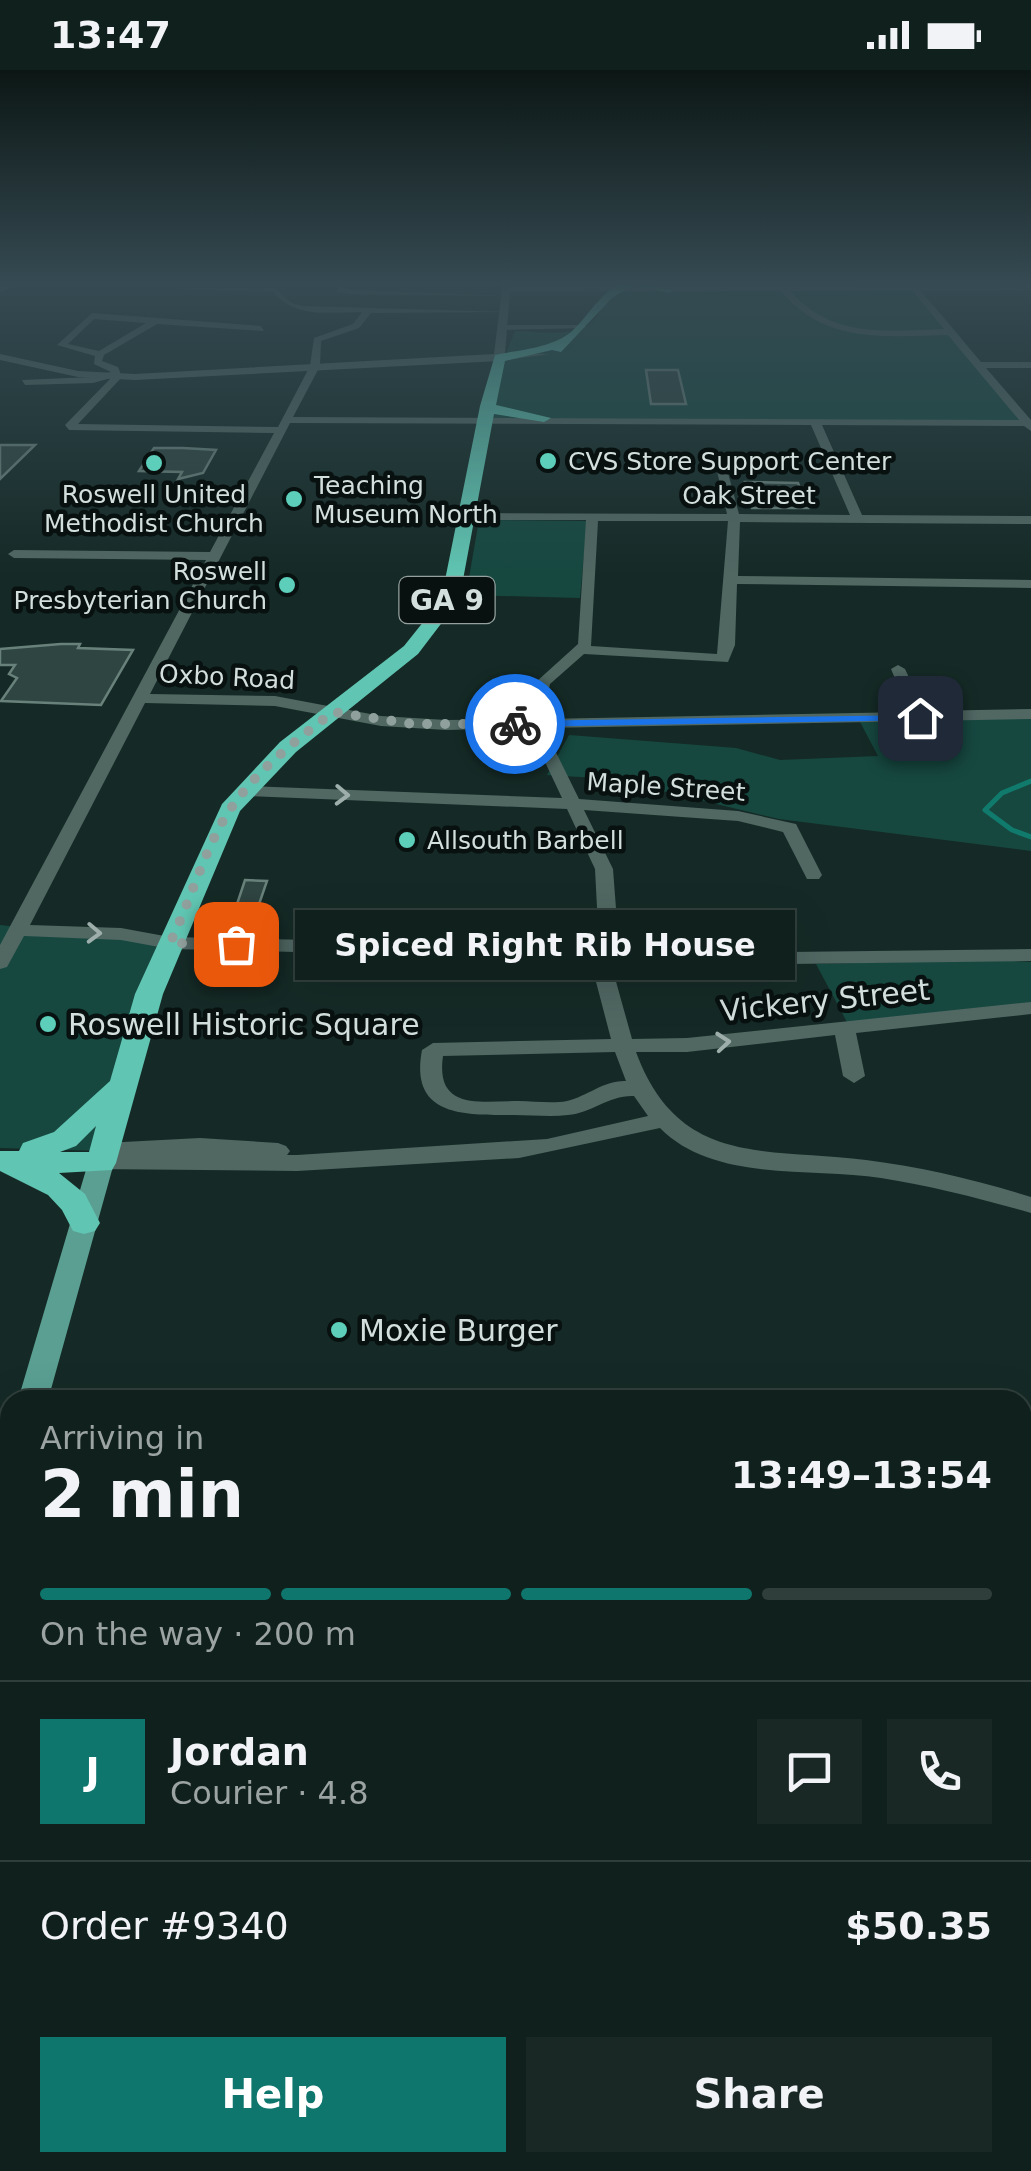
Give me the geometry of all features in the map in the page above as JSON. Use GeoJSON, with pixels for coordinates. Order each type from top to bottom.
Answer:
{"type":"FeatureCollection","features":[{"type":"Feature","properties":{"kind":"highway","name":"GA 9"},"geometry":{"type":"LineString","coordinates":[[103,1157],[149,994],[220,826],[244,791],[288,747],[412,650],[429,631],[454,585],[494,380]]}},
{"type":"Feature","properties":{"kind":"highway"},"geometry":{"type":"LineString","coordinates":[[511,380],[487,409],[544,418]]}},
{"type":"Feature","properties":{"kind":"highway"},"geometry":{"type":"LineString","coordinates":[[34,1150],[65,1140],[100,1110],[122,1083]]}},
{"type":"Feature","properties":{"kind":"highway"},"geometry":{"type":"LineString","coordinates":[[0,1148],[103,1157]]}},
{"type":"Feature","properties":{"kind":"highway"},"geometry":{"type":"LineString","coordinates":[[0,1162],[103,1157]]}},
{"type":"Feature","properties":{"kind":"highway"},"geometry":{"type":"LineString","coordinates":[[0,1162],[54,1184],[80,1209],[84,1223]]}},
{"type":"Feature","properties":{"kind":"main road","name":"GA 9"},"geometry":{"type":"LineString","coordinates":[[36,1390],[103,1157]]}},
{"type":"Feature","properties":{"kind":"street"},"geometry":{"type":"LineString","coordinates":[[25,382],[43,380]]}},
{"type":"Feature","properties":{"kind":"street"},"geometry":{"type":"LineString","coordinates":[[105,380],[68,427],[283,424],[487,409],[505,420],[945,422]]}},
{"type":"Feature","properties":{"kind":"street"},"geometry":{"type":"LineString","coordinates":[[0,963],[307,380]]}},
{"type":"Feature","properties":{"kind":"street"},"geometry":{"type":"LineString","coordinates":[[991,380],[1030,424]]}},
{"type":"Feature","properties":{"kind":"street"},"geometry":{"type":"LineString","coordinates":[[505,420],[1030,424]]}},
{"type":"Feature","properties":{"kind":"street"},"geometry":{"type":"LineString","coordinates":[[815,422],[857,518]]}},
{"type":"Feature","properties":{"kind":"street"},"geometry":{"type":"LineString","coordinates":[[718,454],[734,518],[728,650],[723,659],[582,650],[543,680],[534,698],[534,723],[604,869],[603,952],[626,1045],[642,1089],[664,1120],[717,1152],[741,1159],[861,1167],[1031,1205]]}},
{"type":"Feature","properties":{"kind":"street","name":"Oak Street"},"geometry":{"type":"LineString","coordinates":[[466,516],[1031,520]]}},
{"type":"Feature","properties":{"kind":"street"},"geometry":{"type":"LineString","coordinates":[[582,650],[592,517]]}},
{"type":"Feature","properties":{"kind":"street"},"geometry":{"type":"LineString","coordinates":[[14,554],[213,556]]}},
{"type":"Feature","properties":{"kind":"street"},"geometry":{"type":"LineString","coordinates":[[732,580],[1031,584]]}},
{"type":"Feature","properties":{"kind":"street"},"geometry":{"type":"LineString","coordinates":[[898,668],[920,718]]}},
{"type":"Feature","properties":{"kind":"street","name":"Oxbo Road"},"geometry":{"type":"LineString","coordinates":[[138,698],[275,701],[413,724],[1031,714]]}},
{"type":"Feature","properties":{"kind":"street","name":"Maple Street"},"geometry":{"type":"LineString","coordinates":[[244,791],[573,804],[738,816],[790,828],[813,876]]}},
{"type":"Feature","properties":{"kind":"street"},"geometry":{"type":"LineString","coordinates":[[17,930],[121,934],[170,943],[836,958],[1031,955]]}},
{"type":"Feature","properties":{"kind":"street","name":"Vickery Street"},"geometry":{"type":"LineString","coordinates":[[642,1089],[618,1088],[570,1108],[462,1108],[448,1103],[432,1084],[428,1072],[434,1050],[687,1045],[1031,1008]]}},
{"type":"Feature","properties":{"kind":"street"},"geometry":{"type":"LineString","coordinates":[[844,1028],[854,1076]]}},
{"type":"Feature","properties":{"kind":"street"},"geometry":{"type":"LineString","coordinates":[[103,1157],[252,1164],[547,1147],[664,1120]]}},
{"type":"Feature","properties":{"kind":"green space"},"geometry":{"type":"Polygon","coordinates":[[[500,380],[991,380],[1021,423],[492,420],[500,380]]]}},
{"type":"Feature","properties":{"kind":"green space"},"geometry":{"type":"Polygon","coordinates":[[[479,520],[587,521],[580,598],[466,595],[479,520]]]}},
{"type":"Feature","properties":{"kind":"green space"},"geometry":{"type":"Polygon","coordinates":[[[1031,709],[1031,851],[779,819],[613,779],[547,775],[569,735],[736,748],[780,760],[878,756],[859,720],[1031,709]]]}},
{"type":"Feature","properties":{"kind":"green space"},"geometry":{"type":"Polygon","coordinates":[[[0,925],[170,943],[104,1151],[0,1148],[0,925]]]}},
{"type":"Feature","properties":{"kind":"green space"},"geometry":{"type":"Polygon","coordinates":[[[1031,962],[1031,1003],[848,1024],[816,964],[1031,962]]]}},
{"type":"Feature","properties":{"kind":"building"},"geometry":{"type":"Polygon","coordinates":[[[647,380],[680,380],[686,404],[651,404],[647,380]]]}},
{"type":"Feature","properties":{"kind":"building","name":"Roswell United Methodist Church"},"geometry":{"type":"Polygon","coordinates":[[[0,445],[35,445],[0,479],[0,445]]]}},
{"type":"Feature","properties":{"kind":"building","name":"Roswell United Methodist Church"},"geometry":{"type":"Polygon","coordinates":[[[154,448],[216,450],[203,473],[178,479],[182,472],[139,471],[154,448]]]}},
{"type":"Feature","properties":{"kind":"building"},"geometry":{"type":"Polygon","coordinates":[[[745,482],[798,483],[808,508],[752,508],[745,482]]]}},
{"type":"Feature","properties":{"kind":"building"},"geometry":{"type":"Polygon","coordinates":[[[61,644],[133,650],[101,705],[1,701],[17,678],[9,674],[15,665],[0,665],[0,649],[61,644]]]}},
{"type":"Feature","properties":{"kind":"building"},"geometry":{"type":"Polygon","coordinates":[[[245,880],[267,881],[256,913],[234,913],[245,880]]]}},
{"type":"Feature","properties":{"kind":"waterway"},"geometry":{"type":"LineString","coordinates":[[1031,781],[1002,793],[985,810],[1012,830],[1031,837]]}},
{"type":"Feature","properties":{"kind":"way so far"},"geometry":{"type":"LineString","coordinates":[[236,944],[170,943],[230,809],[292,743],[333,712],[381,722],[446,726],[515,724]]}},
{"type":"Feature","properties":{"kind":"place","name":"CVS Store Support Center"},"geometry":{"type":"Point","coordinates":[548,461]}},
{"type":"Feature","properties":{"kind":"place","name":"Roswell United Methodist Church"},"geometry":{"type":"Point","coordinates":[154,463]}},
{"type":"Feature","properties":{"kind":"place","name":"Teaching Museum North"},"geometry":{"type":"Point","coordinates":[294,499]}},
{"type":"Feature","properties":{"kind":"place","name":"Roswell Presbyterian Church"},"geometry":{"type":"Point","coordinates":[287,585]}},
{"type":"Feature","properties":{"kind":"place","name":"Allsouth Barbell"},"geometry":{"type":"Point","coordinates":[407,840]}},
{"type":"Feature","properties":{"kind":"place","name":"Spiced Right Rib House"},"geometry":{"type":"Point","coordinates":[236,944]}},
{"type":"Feature","properties":{"kind":"place","name":"Roswell Historic Square"},"geometry":{"type":"Point","coordinates":[48,1024]}},
{"type":"Feature","properties":{"kind":"place","name":"Moxie Burger"},"geometry":{"type":"Point","coordinates":[339,1330]}},
{"type":"Feature","properties":{"kind":"route"},"geometry":{"type":"LineString","coordinates":[[515,724],[920,718]]}}]}
